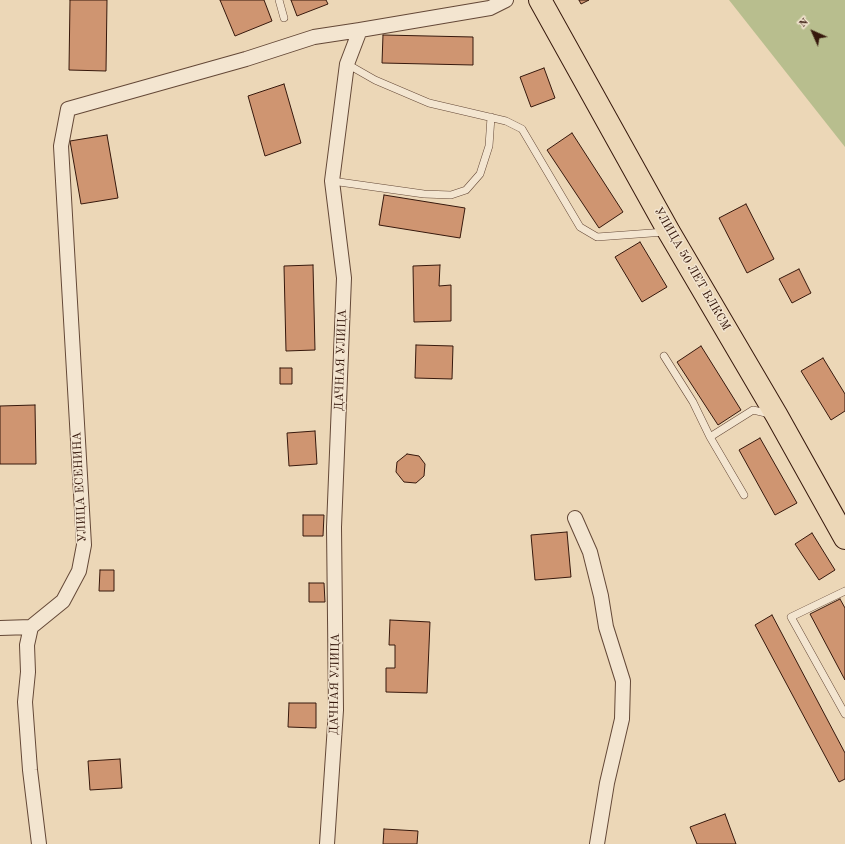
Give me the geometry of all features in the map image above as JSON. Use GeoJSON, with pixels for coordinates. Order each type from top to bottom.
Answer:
{"type":"FeatureCollection","features":[{"type":"Feature","properties":{"kind":"main road","name":"УЛИЦА 50 ЛЕТ ВЛКСМ"},"geometry":{"type":"LineString","coordinates":[[540,0],[670,232],[777,416],[845,538]]}},
{"type":"Feature","properties":{"kind":"street"},"geometry":{"type":"LineString","coordinates":[[360,30],[490,8],[506,0]]}},
{"type":"Feature","properties":{"kind":"street","name":"ДАЧНАЯ УЛИЦА"},"geometry":{"type":"LineString","coordinates":[[327,844],[336,710],[334,527],[344,278],[332,181],[347,64],[360,30]]}},
{"type":"Feature","properties":{"kind":"street","name":"УЛИЦА ЕСЕНИНА"},"geometry":{"type":"LineString","coordinates":[[31,627],[63,601],[79,571],[84,545],[61,146],[68,109],[246,59],[314,37],[360,30]]}},
{"type":"Feature","properties":{"kind":"street"},"geometry":{"type":"LineString","coordinates":[[575,518],[590,552],[601,596],[606,627],[623,681],[622,719],[607,783],[597,844]]}},
{"type":"Feature","properties":{"kind":"street"},"geometry":{"type":"LineString","coordinates":[[0,628],[31,627],[27,645],[28,672],[25,702],[30,777],[39,844]]}},
{"type":"Feature","properties":{"kind":"lane"},"geometry":{"type":"LineString","coordinates":[[279,0],[284,18]]}},
{"type":"Feature","properties":{"kind":"lane"},"geometry":{"type":"LineString","coordinates":[[347,64],[375,80],[429,103],[506,121],[522,129],[580,227],[597,237],[670,232]]}},
{"type":"Feature","properties":{"kind":"lane"},"geometry":{"type":"LineString","coordinates":[[332,181],[431,194],[451,195],[466,190],[480,174],[489,146],[491,117]]}},
{"type":"Feature","properties":{"kind":"lane"},"geometry":{"type":"LineString","coordinates":[[664,356],[693,402],[710,437],[744,495]]}},
{"type":"Feature","properties":{"kind":"lane"},"geometry":{"type":"LineString","coordinates":[[710,437],[753,410],[777,416]]}},
{"type":"Feature","properties":{"kind":"lane"},"geometry":{"type":"LineString","coordinates":[[845,591],[791,617],[845,714]]}},
{"type":"Feature","properties":{"kind":"green space"},"geometry":{"type":"Polygon","coordinates":[[[729,0],[845,0],[845,147],[729,0]]]}},
{"type":"Feature","properties":{"kind":"building"},"geometry":{"type":"Polygon","coordinates":[[[70,0],[107,0],[106,71],[69,70],[70,0]]]}},
{"type":"Feature","properties":{"kind":"building"},"geometry":{"type":"Polygon","coordinates":[[[220,0],[264,0],[272,21],[235,36],[220,0]]]}},
{"type":"Feature","properties":{"kind":"building"},"geometry":{"type":"Polygon","coordinates":[[[291,0],[326,0],[328,4],[297,16],[291,0]]]}},
{"type":"Feature","properties":{"kind":"building"},"geometry":{"type":"Polygon","coordinates":[[[579,0],[589,0],[581,4],[579,0]]]}},
{"type":"Feature","properties":{"kind":"building"},"geometry":{"type":"Polygon","coordinates":[[[383,35],[473,37],[473,65],[382,63],[383,35]]]}},
{"type":"Feature","properties":{"kind":"building"},"geometry":{"type":"Polygon","coordinates":[[[544,68],[555,98],[531,107],[520,77],[544,68]]]}},
{"type":"Feature","properties":{"kind":"building"},"geometry":{"type":"Polygon","coordinates":[[[284,84],[301,143],[265,156],[248,96],[284,84]]]}},
{"type":"Feature","properties":{"kind":"building"},"geometry":{"type":"Polygon","coordinates":[[[572,133],[623,212],[599,228],[547,150],[572,133]]]}},
{"type":"Feature","properties":{"kind":"building"},"geometry":{"type":"Polygon","coordinates":[[[107,135],[118,198],[81,204],[70,141],[107,135]]]}},
{"type":"Feature","properties":{"kind":"building"},"geometry":{"type":"Polygon","coordinates":[[[384,195],[465,208],[460,238],[379,225],[384,195]]]}},
{"type":"Feature","properties":{"kind":"building"},"geometry":{"type":"Polygon","coordinates":[[[746,204],[774,259],[747,273],[719,218],[746,204]]]}},
{"type":"Feature","properties":{"kind":"building"},"geometry":{"type":"Polygon","coordinates":[[[640,242],[667,287],[642,302],[615,257],[640,242]]]}},
{"type":"Feature","properties":{"kind":"building"},"geometry":{"type":"Polygon","coordinates":[[[313,265],[315,350],[286,351],[284,266],[313,265]]]}},
{"type":"Feature","properties":{"kind":"building"},"geometry":{"type":"Polygon","coordinates":[[[440,265],[439,286],[451,285],[451,321],[414,322],[413,266],[440,265]]]}},
{"type":"Feature","properties":{"kind":"building"},"geometry":{"type":"Polygon","coordinates":[[[799,269],[811,293],[792,303],[779,279],[799,269]]]}},
{"type":"Feature","properties":{"kind":"building"},"geometry":{"type":"Polygon","coordinates":[[[416,345],[453,346],[452,379],[415,378],[416,345]]]}},
{"type":"Feature","properties":{"kind":"building"},"geometry":{"type":"Polygon","coordinates":[[[701,346],[741,410],[718,425],[677,362],[701,346]]]}},
{"type":"Feature","properties":{"kind":"building"},"geometry":{"type":"Polygon","coordinates":[[[823,358],[845,394],[845,411],[831,420],[801,371],[823,358]]]}},
{"type":"Feature","properties":{"kind":"building"},"geometry":{"type":"Polygon","coordinates":[[[280,368],[292,368],[292,384],[280,384],[280,368]]]}},
{"type":"Feature","properties":{"kind":"building"},"geometry":{"type":"Polygon","coordinates":[[[35,405],[36,464],[0,464],[0,406],[35,405]]]}},
{"type":"Feature","properties":{"kind":"building"},"geometry":{"type":"Polygon","coordinates":[[[315,431],[317,464],[289,466],[287,433],[315,431]]]}},
{"type":"Feature","properties":{"kind":"building"},"geometry":{"type":"Polygon","coordinates":[[[760,438],[797,503],[775,515],[739,450],[760,438]]]}},
{"type":"Feature","properties":{"kind":"building"},"geometry":{"type":"Polygon","coordinates":[[[407,454],[419,456],[425,464],[424,476],[416,483],[404,482],[396,472],[397,462],[407,454]]]}},
{"type":"Feature","properties":{"kind":"building"},"geometry":{"type":"Polygon","coordinates":[[[303,515],[324,515],[323,536],[303,536],[303,515]]]}},
{"type":"Feature","properties":{"kind":"building"},"geometry":{"type":"Polygon","coordinates":[[[567,532],[571,577],[535,580],[531,535],[567,532]]]}},
{"type":"Feature","properties":{"kind":"building"},"geometry":{"type":"Polygon","coordinates":[[[812,533],[835,570],[819,580],[795,544],[812,533]]]}},
{"type":"Feature","properties":{"kind":"building"},"geometry":{"type":"Polygon","coordinates":[[[100,570],[114,570],[114,591],[99,591],[100,570]]]}},
{"type":"Feature","properties":{"kind":"building"},"geometry":{"type":"Polygon","coordinates":[[[309,583],[324,583],[325,602],[309,602],[309,583]]]}},
{"type":"Feature","properties":{"kind":"building"},"geometry":{"type":"Polygon","coordinates":[[[840,599],[845,608],[845,680],[810,614],[840,599]]]}},
{"type":"Feature","properties":{"kind":"building"},"geometry":{"type":"Polygon","coordinates":[[[772,615],[845,753],[845,779],[839,782],[755,625],[772,615]]]}},
{"type":"Feature","properties":{"kind":"building"},"geometry":{"type":"Polygon","coordinates":[[[390,620],[430,622],[427,693],[386,692],[386,668],[395,668],[395,645],[389,645],[390,620]]]}},
{"type":"Feature","properties":{"kind":"building"},"geometry":{"type":"Polygon","coordinates":[[[289,703],[316,703],[316,728],[288,727],[289,703]]]}},
{"type":"Feature","properties":{"kind":"building"},"geometry":{"type":"Polygon","coordinates":[[[120,759],[122,788],[90,790],[88,761],[120,759]]]}},
{"type":"Feature","properties":{"kind":"building"},"geometry":{"type":"Polygon","coordinates":[[[725,814],[736,844],[697,844],[690,827],[725,814]]]}},
{"type":"Feature","properties":{"kind":"building"},"geometry":{"type":"Polygon","coordinates":[[[384,829],[418,831],[417,844],[383,844],[384,829]]]}}]}
